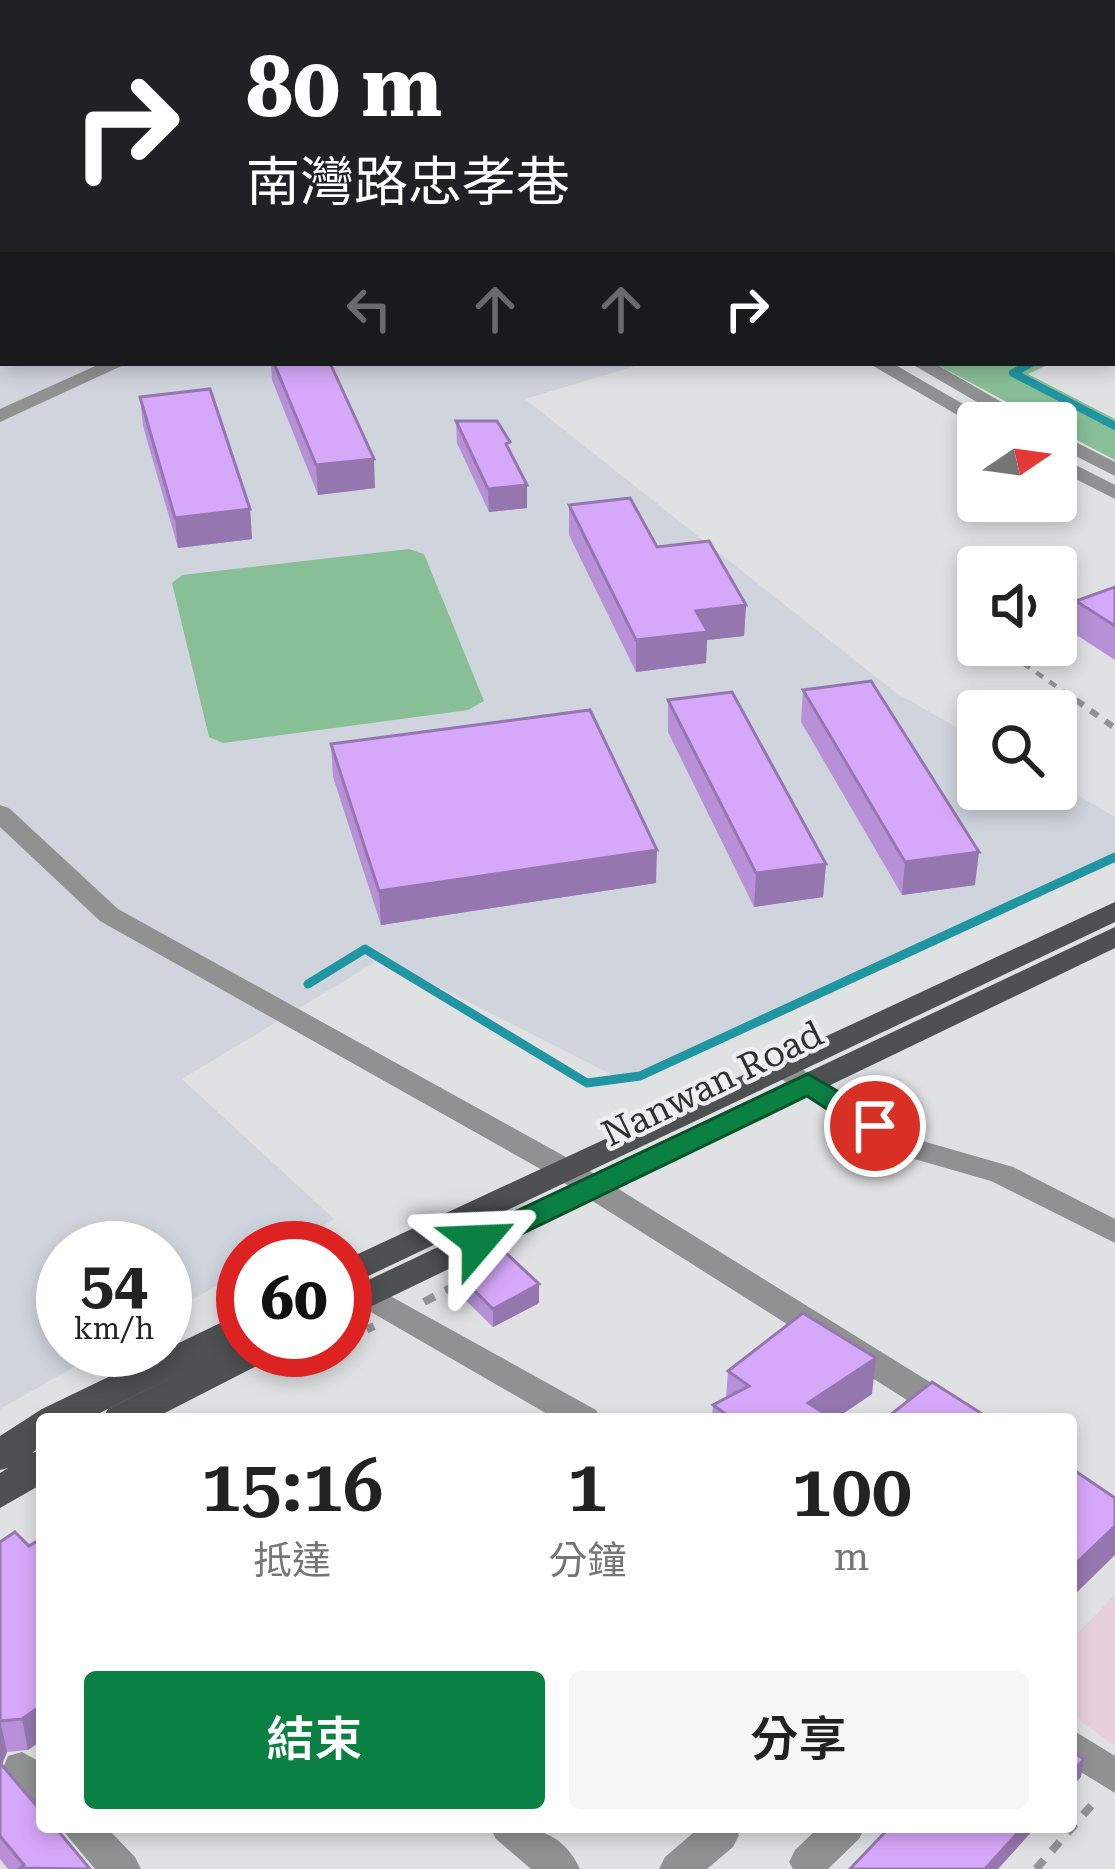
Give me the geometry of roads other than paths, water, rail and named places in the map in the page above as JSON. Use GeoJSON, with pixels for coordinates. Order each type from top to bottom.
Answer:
{"type":"FeatureCollection","features":[{"type":"Feature","properties":{"kind":"main road","name":"Nanwan Road"},"geometry":{"type":"LineString","coordinates":[[372,1281],[593,1187],[1115,911]]}},
{"type":"Feature","properties":{"kind":"main road","name":"Nanwan Road"},"geometry":{"type":"LineString","coordinates":[[372,1278],[564,1169],[797,1076],[1115,936]]}},
{"type":"Feature","properties":{"kind":"main road"},"geometry":{"type":"LineString","coordinates":[[68,1413],[216,1339]]}},
{"type":"Feature","properties":{"kind":"main road"},"geometry":{"type":"LineString","coordinates":[[133,1413],[216,1371]]}},
{"type":"Feature","properties":{"kind":"main road"},"geometry":{"type":"LineString","coordinates":[[0,1456],[36,1430]]}},
{"type":"Feature","properties":{"kind":"main road"},"geometry":{"type":"LineString","coordinates":[[0,1493],[36,1468]]}},
{"type":"Feature","properties":{"kind":"street"},"geometry":{"type":"LineString","coordinates":[[0,416],[111,366]]}},
{"type":"Feature","properties":{"kind":"street"},"geometry":{"type":"LineString","coordinates":[[883,366],[957,407]]}},
{"type":"Feature","properties":{"kind":"street"},"geometry":{"type":"LineString","coordinates":[[925,366],[990,402]]}},
{"type":"Feature","properties":{"kind":"street"},"geometry":{"type":"LineString","coordinates":[[1077,449],[1115,470]]}},
{"type":"Feature","properties":{"kind":"street"},"geometry":{"type":"LineString","coordinates":[[1077,472],[1115,493]]}},
{"type":"Feature","properties":{"kind":"street"},"geometry":{"type":"LineString","coordinates":[[0,813],[109,915],[564,1169],[953,1413]]}},
{"type":"Feature","properties":{"kind":"street"},"geometry":{"type":"LineString","coordinates":[[797,1076],[908,1147],[1002,1174],[1115,1232]]}},
{"type":"Feature","properties":{"kind":"street"},"geometry":{"type":"LineString","coordinates":[[372,1302],[573,1413]]}},
{"type":"Feature","properties":{"kind":"street"},"geometry":{"type":"LineString","coordinates":[[1077,1751],[1108,1785]]}},
{"type":"Feature","properties":{"kind":"street"},"geometry":{"type":"LineString","coordinates":[[86,1833],[121,1869]]}},
{"type":"Feature","properties":{"kind":"street"},"geometry":{"type":"LineString","coordinates":[[517,1833],[560,1869]]}},
{"type":"Feature","properties":{"kind":"street"},"geometry":{"type":"LineString","coordinates":[[809,1862],[839,1833]]}},
{"type":"Feature","properties":{"kind":"street"},"geometry":{"type":"LineString","coordinates":[[679,1869],[719,1834]]}},
{"type":"Feature","properties":{"kind":"waterway"},"geometry":{"type":"LineString","coordinates":[[1026,366],[1013,373],[1115,426]]}},
{"type":"Feature","properties":{"kind":"waterway"},"geometry":{"type":"LineString","coordinates":[[308,984],[365,949],[587,1083],[640,1076],[1115,857]]}}]}
